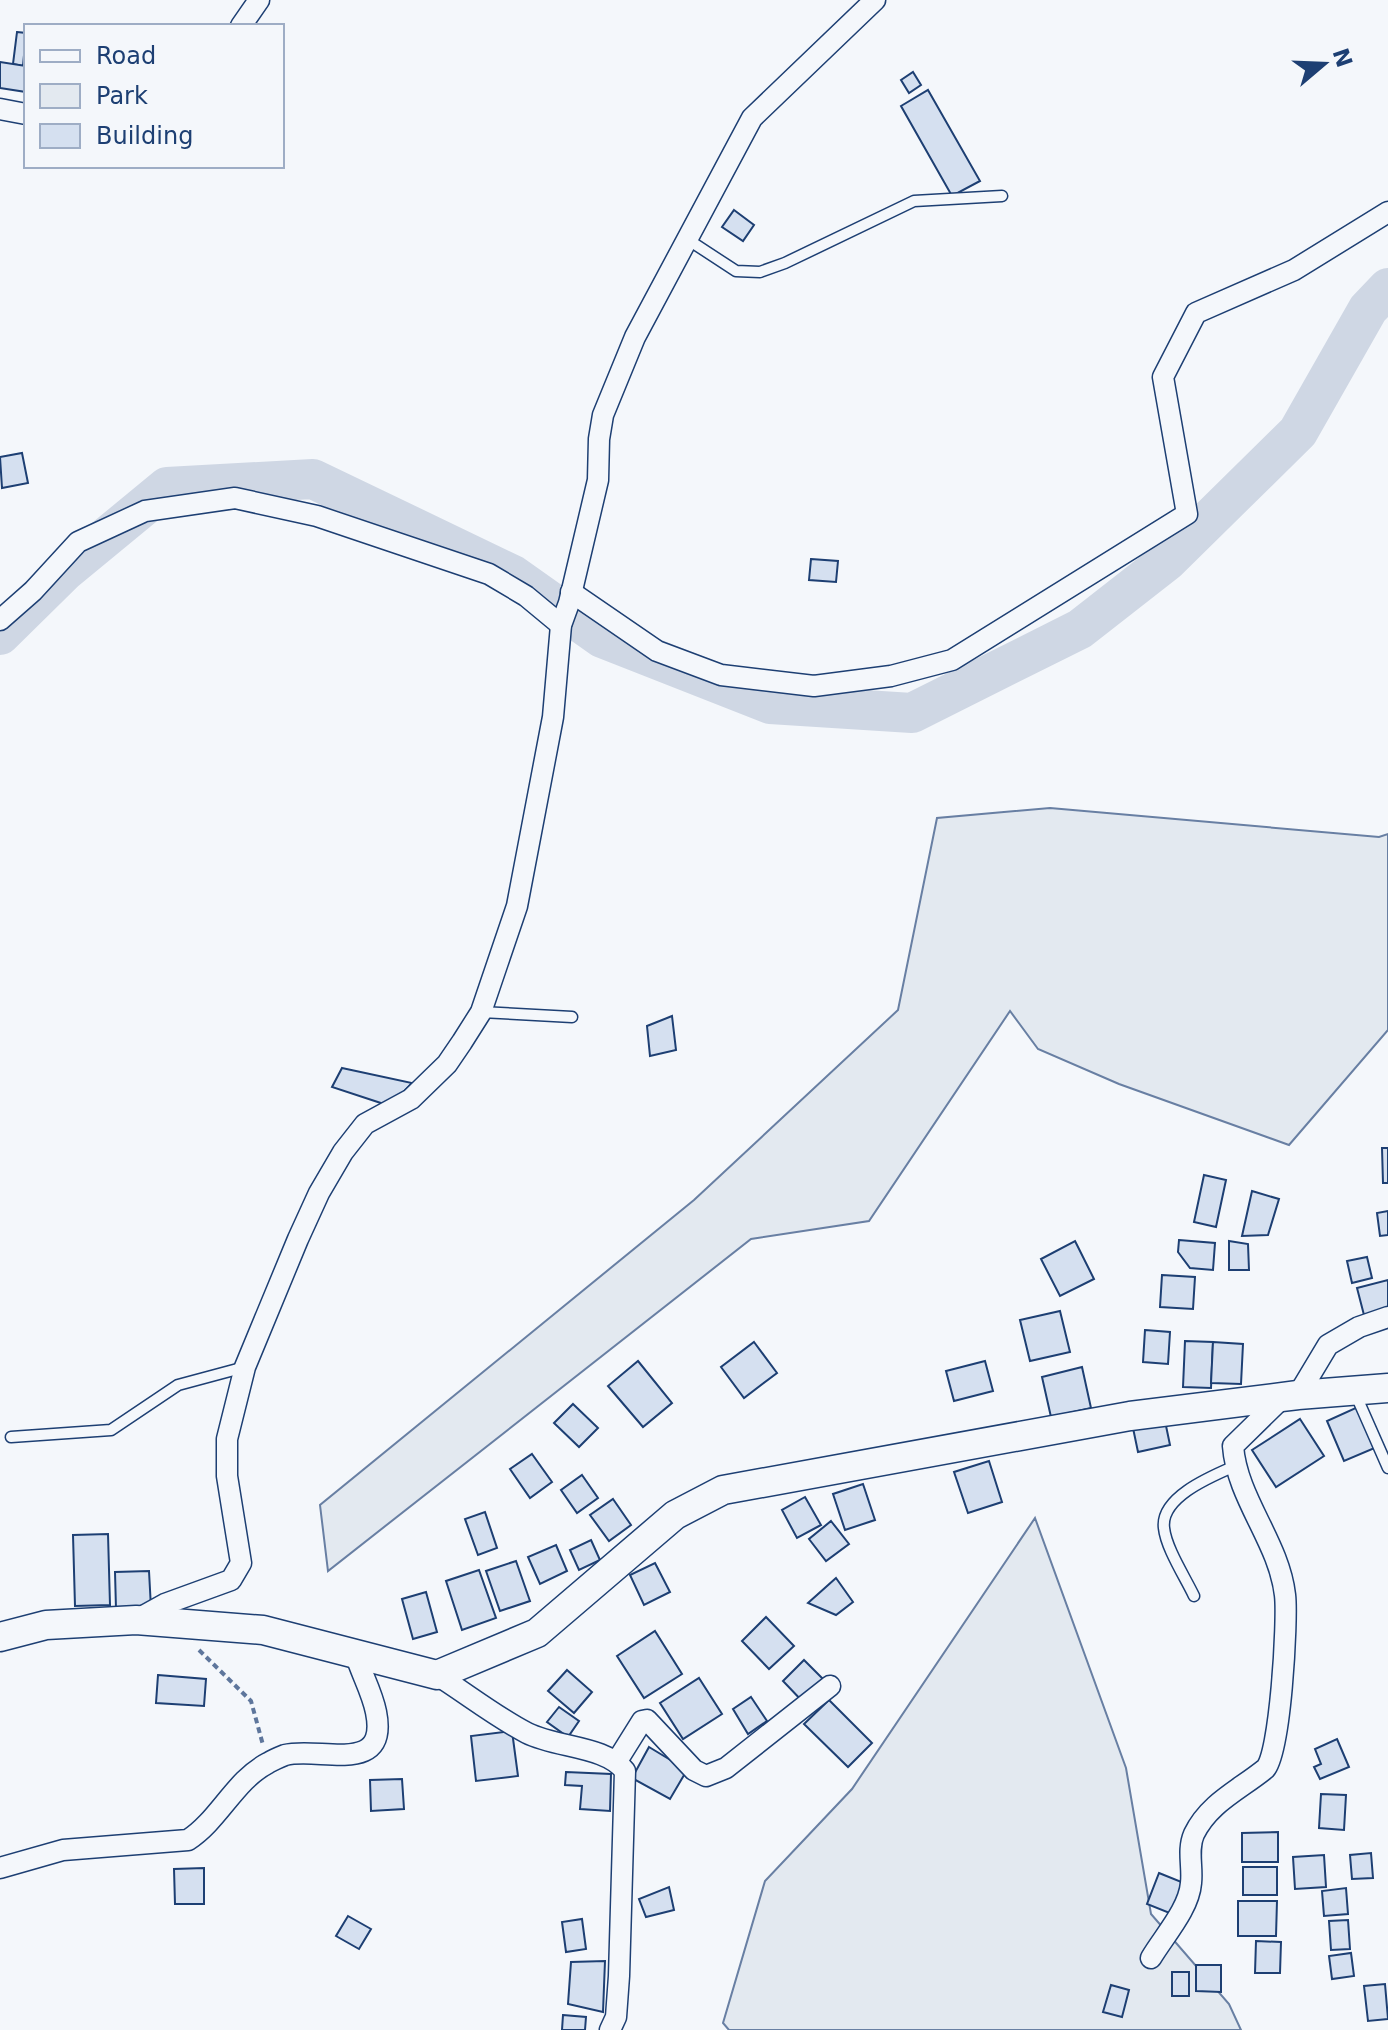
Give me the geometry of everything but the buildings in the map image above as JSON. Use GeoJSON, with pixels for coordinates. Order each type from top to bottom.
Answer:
{"type":"FeatureCollection","features":[{"type":"Feature","properties":{"kind":"street"},"geometry":{"type":"LineString","coordinates":[[242,24],[259,0]]}},
{"type":"Feature","properties":{"kind":"street"},"geometry":{"type":"LineString","coordinates":[[136,1620],[165,1604],[231,1580],[241,1563],[227,1476],[227,1439],[245,1367],[303,1227],[343,1152],[365,1124],[411,1099],[432,1081],[481,1012],[517,906],[553,717],[566,609],[598,480],[603,415],[635,337],[752,118],[875,0]]}},
{"type":"Feature","properties":{"kind":"street"},"geometry":{"type":"LineString","coordinates":[[0,109],[24,115]]}},
{"type":"Feature","properties":{"kind":"street"},"geometry":{"type":"LineString","coordinates":[[0,119],[24,116]]}},
{"type":"Feature","properties":{"kind":"street"},"geometry":{"type":"LineString","coordinates":[[0,620],[33,591],[78,542],[145,511],[235,498],[317,516],[489,574],[526,596],[566,609],[657,651],[721,675],[814,686],[891,676],[952,660],[1187,514],[1163,377],[1196,313],[1294,270],[1388,212]]}},
{"type":"Feature","properties":{"kind":"street"},"geometry":{"type":"LineString","coordinates":[[1151,1958],[1186,1901],[1191,1884],[1193,1837],[1207,1811],[1267,1768],[1273,1754],[1282,1680],[1285,1596],[1277,1561],[1235,1466],[1233,1446],[1289,1397],[1328,1345],[1359,1327],[1388,1317]]}},
{"type":"Feature","properties":{"kind":"street"},"geometry":{"type":"LineString","coordinates":[[437,1675],[537,1633],[675,1515],[723,1490],[1130,1416],[1388,1388]]}},
{"type":"Feature","properties":{"kind":"street"},"geometry":{"type":"LineString","coordinates":[[0,1637],[46,1625],[136,1620],[263,1630],[437,1675],[528,1734],[617,1761],[625,1771],[625,1806],[619,1976],[616,2017],[610,2030]]}},
{"type":"Feature","properties":{"kind":"street"},"geometry":{"type":"LineString","coordinates":[[0,1868],[63,1850],[188,1840],[203,1830],[252,1773],[286,1755],[355,1754],[366,1751],[374,1743],[377,1716],[355,1653]]}},
{"type":"Feature","properties":{"kind":"street"},"geometry":{"type":"LineString","coordinates":[[617,1761],[642,1721],[647,1720],[694,1770],[706,1776],[726,1768],[830,1686]]}},
{"type":"Feature","properties":{"kind":"lane"},"geometry":{"type":"LineString","coordinates":[[687,239],[736,271],[760,272],[914,201],[1002,196]]}},
{"type":"Feature","properties":{"kind":"lane"},"geometry":{"type":"LineString","coordinates":[[481,1012],[572,1017]]}},
{"type":"Feature","properties":{"kind":"lane"},"geometry":{"type":"LineString","coordinates":[[11,1437],[111,1430],[178,1385],[245,1367]]}},
{"type":"Feature","properties":{"kind":"lane"},"geometry":{"type":"LineString","coordinates":[[1354,1391],[1388,1468]]}},
{"type":"Feature","properties":{"kind":"lane"},"geometry":{"type":"LineString","coordinates":[[1194,1596],[1166,1535],[1163,1524],[1166,1513],[1192,1485],[1235,1466]]}},
{"type":"Feature","properties":{"kind":"path"},"geometry":{"type":"LineString","coordinates":[[167,1623],[209,1658],[251,1701],[264,1747],[286,1755]]}},
{"type":"Feature","properties":{"kind":"green space"},"geometry":{"type":"Polygon","coordinates":[[[1050,808],[1379,837],[1388,834],[1388,1030],[1289,1145],[1119,1084],[1038,1049],[1010,1011],[869,1221],[751,1239],[328,1571],[320,1505],[694,1200],[898,1010],[937,818],[1050,808]]]}},
{"type":"Feature","properties":{"kind":"green space"},"geometry":{"type":"Polygon","coordinates":[[[1035,1518],[1126,1768],[1151,1914],[1229,2004],[1241,2030],[729,2030],[723,2023],[765,1881],[852,1789],[1035,1518]]]}},
{"type":"Feature","properties":{"kind":"waterway"},"geometry":{"type":"LineString","coordinates":[[0,635],[65,571],[167,487],[313,479],[513,575],[602,638],[770,704],[912,713],[1080,629],[1167,561],[1298,432],[1368,309],[1388,288]]}}]}
